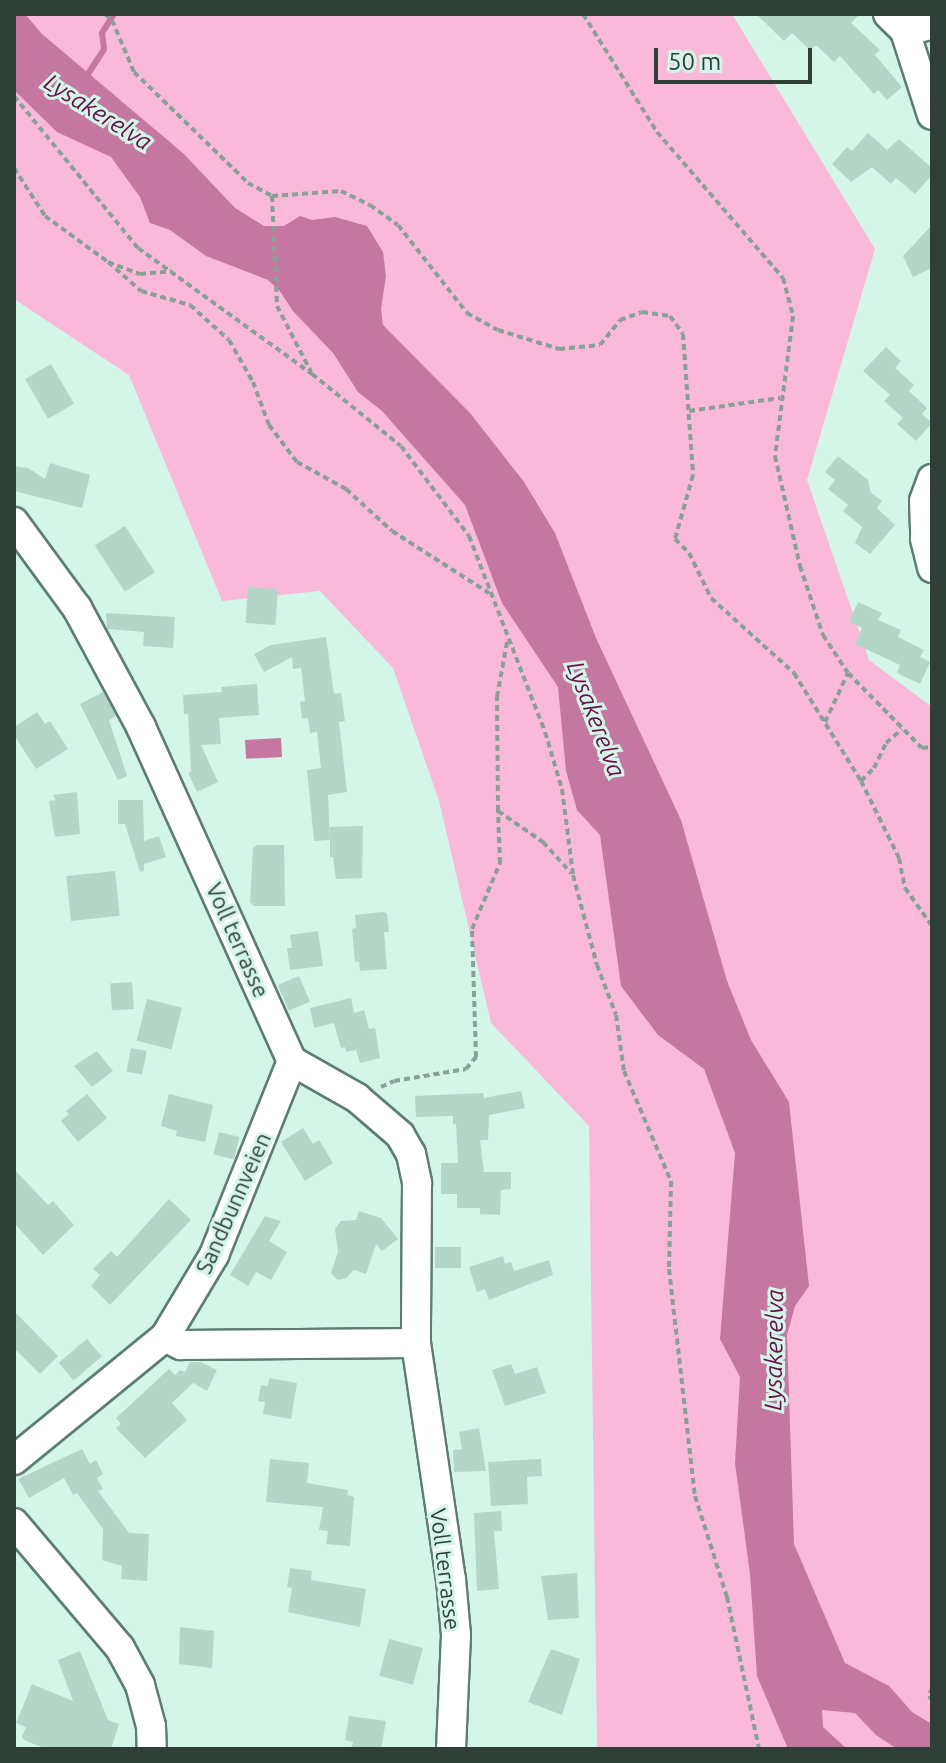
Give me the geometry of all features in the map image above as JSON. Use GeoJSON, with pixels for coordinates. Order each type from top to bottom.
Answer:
{"type":"FeatureCollection","features":[{"type":"Feature","properties":{"kind":"street"},"geometry":{"type":"LineString","coordinates":[[909,23],[932,115]]}},
{"type":"Feature","properties":{"kind":"street"},"geometry":{"type":"LineString","coordinates":[[932,479],[924,512],[925,539],[932,568]]}},
{"type":"Feature","properties":{"kind":"street","name":"Voll terrasse"},"geometry":{"type":"LineString","coordinates":[[14,522],[77,608],[141,727],[292,1061],[357,1098],[400,1135],[411,1154],[417,1183],[416,1343],[451,1579],[456,1635],[451,1749]]}},
{"type":"Feature","properties":{"kind":"street","name":"Sandbunnveien"},"geometry":{"type":"LineString","coordinates":[[14,1460],[165,1337],[214,1255],[292,1061]]}},
{"type":"Feature","properties":{"kind":"street"},"geometry":{"type":"LineString","coordinates":[[165,1337],[181,1345],[416,1343]]}},
{"type":"Feature","properties":{"kind":"street"},"geometry":{"type":"LineString","coordinates":[[14,1523],[120,1648],[140,1685],[151,1726],[152,1749]]}},
{"type":"Feature","properties":{"kind":"path"},"geometry":{"type":"LineString","coordinates":[[105,14],[113,17],[134,72],[248,183],[272,196],[341,191],[370,205],[398,225],[467,313],[498,330],[559,349],[600,345],[620,320],[642,312],[670,316],[683,334],[693,475],[675,539],[689,553],[711,598],[794,673],[861,781],[899,858],[905,888],[932,926]]}},
{"type":"Feature","properties":{"kind":"path"},"geometry":{"type":"LineString","coordinates":[[583,14],[657,132],[783,278],[793,316],[780,398],[775,456],[800,566],[823,635],[848,673],[922,748],[932,747]]}},
{"type":"Feature","properties":{"kind":"path"},"geometry":{"type":"LineString","coordinates":[[14,96],[138,248],[312,374],[401,446],[469,536],[545,732],[562,789],[573,875],[597,965],[616,1015],[624,1071],[671,1181],[669,1269],[695,1496],[727,1597],[759,1749]]}},
{"type":"Feature","properties":{"kind":"path"},"geometry":{"type":"LineString","coordinates":[[14,168],[45,216],[108,262],[141,291],[190,305],[229,340],[253,382],[269,425],[297,462],[346,489],[392,531],[490,593]]}},
{"type":"Feature","properties":{"kind":"path"},"geometry":{"type":"LineString","coordinates":[[272,196],[277,306],[312,374]]}},
{"type":"Feature","properties":{"kind":"path"},"geometry":{"type":"LineString","coordinates":[[108,262],[140,274],[173,271]]}},
{"type":"Feature","properties":{"kind":"path"},"geometry":{"type":"LineString","coordinates":[[689,411],[780,398]]}},
{"type":"Feature","properties":{"kind":"path"},"geometry":{"type":"LineString","coordinates":[[357,1098],[394,1081],[466,1069],[476,1057],[472,929],[500,863],[497,697],[507,640]]}},
{"type":"Feature","properties":{"kind":"path"},"geometry":{"type":"LineString","coordinates":[[825,722],[848,673]]}},
{"type":"Feature","properties":{"kind":"path"},"geometry":{"type":"LineString","coordinates":[[861,781],[874,768],[886,743],[902,729]]}},
{"type":"Feature","properties":{"kind":"path"},"geometry":{"type":"LineString","coordinates":[[498,811],[543,842],[573,875]]}},
{"type":"Feature","properties":{"kind":"path"},"geometry":{"type":"LineString","coordinates":[[932,1688],[929,1696],[932,1700]]}},
{"type":"Feature","properties":{"kind":"shaded area"},"geometry":{"type":"Polygon","coordinates":[[[14,14],[732,14],[875,249],[807,480],[869,660],[932,707],[932,1749],[597,1749],[589,1126],[491,1023],[439,801],[393,668],[320,591],[222,601],[129,375],[14,299],[14,14]]]}},
{"type":"Feature","properties":{"kind":"water","name":"Lysakerelva"},"geometry":{"type":"Polygon","coordinates":[[[14,14],[25,14],[42,34],[184,154],[235,208],[264,226],[284,226],[300,216],[312,220],[335,217],[367,226],[383,252],[386,276],[381,309],[383,325],[470,413],[524,482],[555,533],[596,638],[681,820],[727,981],[751,1040],[789,1102],[809,1286],[795,1306],[787,1335],[794,1544],[845,1663],[889,1686],[912,1712],[932,1724],[932,1749],[897,1749],[876,1735],[855,1713],[822,1710],[823,1727],[847,1749],[788,1749],[757,1676],[750,1574],[735,1463],[740,1377],[720,1339],[735,1153],[704,1069],[658,1035],[621,986],[600,835],[577,810],[566,771],[558,687],[502,603],[465,505],[382,411],[358,392],[333,353],[293,311],[279,290],[268,280],[206,256],[170,230],[150,223],[140,197],[111,157],[57,132],[14,90],[14,14]]]}},
{"type":"Feature","properties":{"kind":"water"},"geometry":{"type":"Polygon","coordinates":[[[281,738],[282,757],[246,759],[245,740],[281,738]]]}},
{"type":"Feature","properties":{"kind":"building"},"geometry":{"type":"Polygon","coordinates":[[[756,14],[860,14],[851,23],[880,50],[875,55],[902,87],[887,100],[878,90],[874,94],[840,56],[834,62],[816,45],[810,50],[792,33],[784,41],[756,14]]]}},
{"type":"Feature","properties":{"kind":"building"},"geometry":{"type":"Polygon","coordinates":[[[868,133],[887,150],[899,139],[932,168],[932,175],[915,194],[896,178],[891,184],[872,167],[851,182],[832,164],[847,147],[852,151],[868,133]]]}},
{"type":"Feature","properties":{"kind":"building"},"geometry":{"type":"Polygon","coordinates":[[[932,225],[932,268],[913,277],[903,256],[932,225]]]}},
{"type":"Feature","properties":{"kind":"building"},"geometry":{"type":"Polygon","coordinates":[[[886,347],[901,361],[895,368],[914,385],[909,391],[927,408],[922,414],[932,423],[916,441],[897,424],[903,418],[884,401],[890,395],[863,371],[886,347]]]}},
{"type":"Feature","properties":{"kind":"building"},"geometry":{"type":"Polygon","coordinates":[[[51,364],[74,404],[48,419],[25,379],[51,364]]]}},
{"type":"Feature","properties":{"kind":"building"},"geometry":{"type":"Polygon","coordinates":[[[838,456],[868,480],[871,493],[882,501],[877,508],[895,525],[870,554],[855,543],[862,527],[843,511],[848,505],[828,489],[835,480],[825,472],[838,456]]]}},
{"type":"Feature","properties":{"kind":"building"},"geometry":{"type":"Polygon","coordinates":[[[50,463],[90,475],[82,508],[14,491],[14,466],[28,468],[45,479],[50,463]]]}},
{"type":"Feature","properties":{"kind":"building"},"geometry":{"type":"Polygon","coordinates":[[[125,526],[155,572],[125,592],[95,546],[125,526]]]}},
{"type":"Feature","properties":{"kind":"building"},"geometry":{"type":"Polygon","coordinates":[[[248,587],[278,589],[275,625],[245,623],[248,587]]]}},
{"type":"Feature","properties":{"kind":"building"},"geometry":{"type":"Polygon","coordinates":[[[858,602],[882,613],[878,620],[901,630],[898,637],[924,650],[920,657],[930,662],[920,684],[897,673],[900,665],[855,644],[862,628],[849,622],[858,602]]]}},
{"type":"Feature","properties":{"kind":"building"},"geometry":{"type":"Polygon","coordinates":[[[106,613],[175,617],[173,648],[143,646],[144,632],[107,629],[106,613]]]}},
{"type":"Feature","properties":{"kind":"building"},"geometry":{"type":"Polygon","coordinates":[[[326,637],[334,694],[341,693],[345,721],[339,722],[347,792],[328,795],[330,840],[314,841],[307,770],[321,768],[317,732],[310,733],[308,718],[302,719],[300,702],[305,701],[301,668],[293,669],[292,657],[264,672],[254,654],[271,645],[326,637]]]}},
{"type":"Feature","properties":{"kind":"building"},"geometry":{"type":"Polygon","coordinates":[[[257,684],[259,715],[219,718],[221,744],[201,745],[218,782],[197,792],[188,773],[191,771],[188,714],[184,714],[183,695],[222,692],[221,687],[257,684]]]}},
{"type":"Feature","properties":{"kind":"building"},"geometry":{"type":"Polygon","coordinates":[[[103,692],[116,716],[109,720],[127,776],[118,780],[80,704],[103,692]]]}},
{"type":"Feature","properties":{"kind":"building"},"geometry":{"type":"Polygon","coordinates":[[[37,712],[45,724],[50,721],[68,749],[36,769],[14,735],[14,727],[37,712]]]}},
{"type":"Feature","properties":{"kind":"building"},"geometry":{"type":"Polygon","coordinates":[[[77,792],[80,834],[55,837],[49,801],[56,800],[53,795],[77,792]]]}},
{"type":"Feature","properties":{"kind":"building"},"geometry":{"type":"Polygon","coordinates":[[[118,800],[143,800],[144,841],[159,836],[166,857],[144,864],[144,871],[140,872],[125,824],[118,824],[118,800]]]}},
{"type":"Feature","properties":{"kind":"building"},"geometry":{"type":"Polygon","coordinates":[[[363,826],[362,878],[336,879],[333,857],[330,857],[330,827],[363,826]]]}},
{"type":"Feature","properties":{"kind":"building"},"geometry":{"type":"Polygon","coordinates":[[[257,845],[284,845],[285,906],[254,906],[250,902],[253,848],[257,845]]]}},
{"type":"Feature","properties":{"kind":"building"},"geometry":{"type":"Polygon","coordinates":[[[115,871],[120,916],[71,921],[66,876],[115,871]]]}},
{"type":"Feature","properties":{"kind":"building"},"geometry":{"type":"Polygon","coordinates":[[[387,913],[389,932],[384,932],[387,969],[360,971],[359,961],[355,962],[352,929],[356,928],[355,915],[387,913]]]}},
{"type":"Feature","properties":{"kind":"building"},"geometry":{"type":"Polygon","coordinates":[[[318,931],[323,966],[290,970],[287,948],[292,948],[290,935],[318,931]]]}},
{"type":"Feature","properties":{"kind":"building"},"geometry":{"type":"Polygon","coordinates":[[[299,976],[310,1002],[289,1011],[278,985],[299,976]]]}},
{"type":"Feature","properties":{"kind":"building"},"geometry":{"type":"Polygon","coordinates":[[[132,982],[134,1009],[112,1010],[110,984],[132,982]]]}},
{"type":"Feature","properties":{"kind":"building"},"geometry":{"type":"Polygon","coordinates":[[[351,998],[354,1013],[364,1010],[369,1029],[375,1028],[380,1058],[360,1063],[356,1050],[346,1052],[345,1047],[341,1048],[334,1023],[314,1028],[310,1008],[351,998]]]}},
{"type":"Feature","properties":{"kind":"building"},"geometry":{"type":"Polygon","coordinates":[[[147,999],[182,1008],[172,1049],[137,1041],[147,999]]]}},
{"type":"Feature","properties":{"kind":"building"},"geometry":{"type":"Polygon","coordinates":[[[131,1048],[147,1051],[142,1075],[126,1072],[131,1048]]]}},
{"type":"Feature","properties":{"kind":"building"},"geometry":{"type":"Polygon","coordinates":[[[97,1051],[113,1071],[92,1087],[74,1066],[97,1051]]]}},
{"type":"Feature","properties":{"kind":"building"},"geometry":{"type":"Polygon","coordinates":[[[521,1091],[525,1108],[489,1115],[488,1140],[480,1140],[484,1172],[511,1172],[511,1189],[501,1190],[500,1215],[480,1214],[480,1208],[457,1208],[457,1194],[441,1194],[441,1163],[458,1163],[453,1116],[416,1117],[415,1096],[483,1093],[484,1098],[521,1091]]]}},
{"type":"Feature","properties":{"kind":"building"},"geometry":{"type":"Polygon","coordinates":[[[87,1094],[107,1118],[78,1142],[61,1121],[69,1114],[66,1111],[87,1094]]]}},
{"type":"Feature","properties":{"kind":"building"},"geometry":{"type":"Polygon","coordinates":[[[169,1094],[213,1105],[205,1142],[176,1136],[177,1131],[161,1126],[169,1094]]]}},
{"type":"Feature","properties":{"kind":"building"},"geometry":{"type":"Polygon","coordinates":[[[303,1128],[313,1144],[319,1140],[333,1163],[305,1181],[281,1142],[303,1128]]]}},
{"type":"Feature","properties":{"kind":"building"},"geometry":{"type":"Polygon","coordinates":[[[219,1132],[239,1137],[234,1159],[213,1154],[219,1132]]]}},
{"type":"Feature","properties":{"kind":"building"},"geometry":{"type":"Polygon","coordinates":[[[14,1169],[48,1205],[53,1201],[74,1225],[43,1255],[14,1223],[14,1169]]]}},
{"type":"Feature","properties":{"kind":"building"},"geometry":{"type":"Polygon","coordinates":[[[169,1199],[191,1220],[110,1305],[91,1286],[100,1275],[93,1269],[111,1251],[117,1257],[169,1199]]]}},
{"type":"Feature","properties":{"kind":"building"},"geometry":{"type":"Polygon","coordinates":[[[359,1211],[381,1218],[398,1239],[382,1251],[376,1244],[366,1274],[354,1270],[346,1278],[338,1280],[331,1273],[338,1252],[335,1229],[341,1221],[356,1220],[359,1211]]]}},
{"type":"Feature","properties":{"kind":"building"},"geometry":{"type":"Polygon","coordinates":[[[265,1216],[281,1221],[269,1241],[287,1252],[271,1280],[256,1272],[248,1286],[230,1275],[265,1216]]]}},
{"type":"Feature","properties":{"kind":"building"},"geometry":{"type":"Polygon","coordinates":[[[435,1247],[461,1247],[461,1268],[435,1268],[435,1247]]]}},
{"type":"Feature","properties":{"kind":"building"},"geometry":{"type":"Polygon","coordinates":[[[503,1256],[505,1264],[511,1262],[514,1271],[549,1260],[553,1275],[489,1300],[485,1289],[477,1292],[469,1267],[503,1256]]]}},
{"type":"Feature","properties":{"kind":"building"},"geometry":{"type":"Polygon","coordinates":[[[14,1311],[58,1356],[40,1374],[14,1348],[14,1311]]]}},
{"type":"Feature","properties":{"kind":"building"},"geometry":{"type":"Polygon","coordinates":[[[87,1339],[102,1357],[73,1380],[59,1363],[87,1339]]]}},
{"type":"Feature","properties":{"kind":"building"},"geometry":{"type":"Polygon","coordinates":[[[190,1362],[201,1362],[217,1370],[207,1391],[193,1383],[172,1403],[187,1420],[145,1458],[116,1428],[121,1424],[116,1418],[169,1369],[175,1375],[180,1370],[185,1372],[190,1362]]]}},
{"type":"Feature","properties":{"kind":"building"},"geometry":{"type":"Polygon","coordinates":[[[511,1364],[515,1374],[537,1367],[546,1393],[505,1406],[492,1370],[511,1364]]]}},
{"type":"Feature","properties":{"kind":"building"},"geometry":{"type":"Polygon","coordinates":[[[269,1378],[297,1383],[291,1419],[263,1414],[265,1402],[258,1401],[261,1385],[268,1386],[269,1378]]]}},
{"type":"Feature","properties":{"kind":"building"},"geometry":{"type":"Polygon","coordinates":[[[479,1428],[486,1471],[454,1472],[453,1450],[462,1449],[459,1432],[479,1428]]]}},
{"type":"Feature","properties":{"kind":"building"},"geometry":{"type":"Polygon","coordinates":[[[82,1449],[90,1464],[96,1460],[103,1474],[97,1478],[103,1489],[98,1491],[129,1533],[149,1534],[147,1581],[121,1579],[122,1566],[102,1560],[103,1529],[77,1493],[73,1495],[64,1478],[29,1498],[18,1479],[82,1449]]]}},
{"type":"Feature","properties":{"kind":"building"},"geometry":{"type":"Polygon","coordinates":[[[270,1459],[309,1463],[307,1483],[348,1490],[347,1495],[354,1497],[350,1546],[326,1544],[328,1531],[319,1530],[323,1507],[266,1502],[270,1459]]]}},
{"type":"Feature","properties":{"kind":"building"},"geometry":{"type":"Polygon","coordinates":[[[541,1459],[542,1476],[527,1477],[528,1504],[491,1506],[488,1462],[541,1459]]]}},
{"type":"Feature","properties":{"kind":"building"},"geometry":{"type":"Polygon","coordinates":[[[501,1511],[502,1531],[494,1531],[499,1589],[477,1591],[474,1513],[501,1511]]]}},
{"type":"Feature","properties":{"kind":"building"},"geometry":{"type":"Polygon","coordinates":[[[290,1568],[312,1571],[311,1580],[366,1589],[360,1627],[288,1612],[292,1588],[287,1587],[290,1568]]]}},
{"type":"Feature","properties":{"kind":"building"},"geometry":{"type":"Polygon","coordinates":[[[577,1573],[579,1618],[548,1620],[541,1576],[577,1573]]]}},
{"type":"Feature","properties":{"kind":"building"},"geometry":{"type":"Polygon","coordinates":[[[180,1627],[214,1631],[212,1668],[179,1664],[180,1627]]]}},
{"type":"Feature","properties":{"kind":"building"},"geometry":{"type":"Polygon","coordinates":[[[389,1639],[423,1648],[413,1685],[379,1676],[389,1639]]]}},
{"type":"Feature","properties":{"kind":"building"},"geometry":{"type":"Polygon","coordinates":[[[551,1649],[580,1659],[562,1715],[528,1702],[551,1649]]]}},
{"type":"Feature","properties":{"kind":"building"},"geometry":{"type":"Polygon","coordinates":[[[80,1651],[108,1720],[119,1724],[111,1749],[46,1749],[24,1740],[22,1737],[26,1727],[16,1723],[32,1684],[73,1701],[58,1660],[80,1651]]]}},
{"type":"Feature","properties":{"kind":"building"},"geometry":{"type":"Polygon","coordinates":[[[349,1716],[386,1721],[381,1749],[351,1749],[353,1742],[345,1740],[349,1716]]]}},
{"type":"Feature","properties":{"kind":"waterway","name":"Lysakerelva"},"geometry":{"type":"LineString","coordinates":[[86,77],[104,49],[102,33],[114,14]]}}]}
